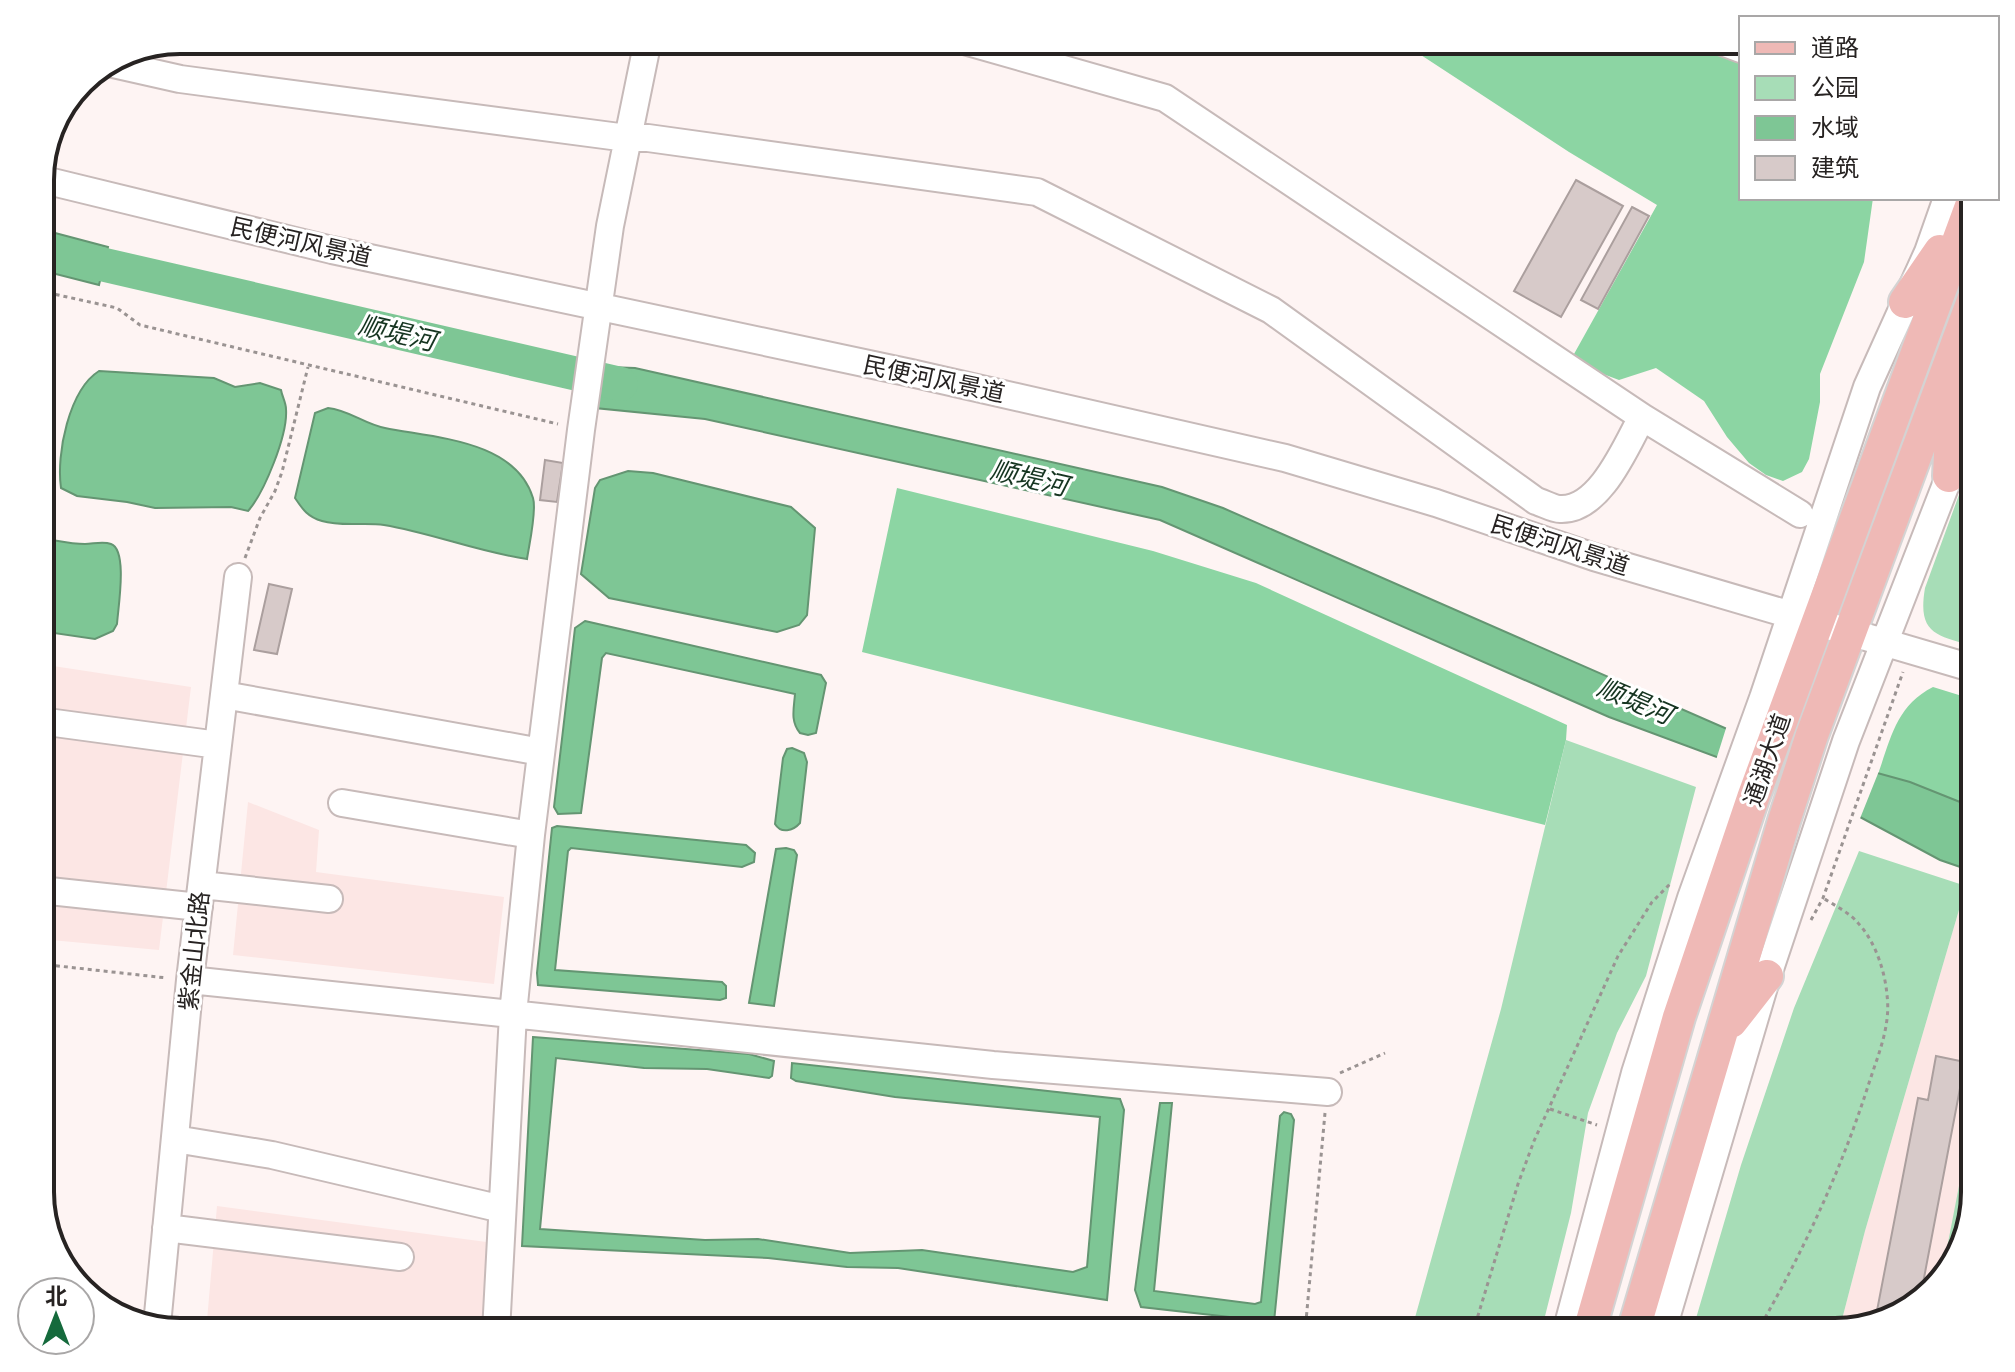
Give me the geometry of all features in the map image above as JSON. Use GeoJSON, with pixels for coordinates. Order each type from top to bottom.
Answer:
{"type":"FeatureCollection","features":[{"type":"Feature","properties":{"kind":"main road"},"geometry":{"type":"LineString","coordinates":[[1905,302],[1940,251],[1961,207]]}},
{"type":"Feature","properties":{"kind":"main road","name":"通湖大道"},"geometry":{"type":"LineString","coordinates":[[1593,1318],[1679,1017],[1720,897],[1743,792],[1804,618],[1861,502],[1961,208]]}},
{"type":"Feature","properties":{"kind":"main road","name":"通湖大道"},"geometry":{"type":"LineString","coordinates":[[1637,1318],[1812,735],[1961,331]]}},
{"type":"Feature","properties":{"kind":"main road"},"geometry":{"type":"LineString","coordinates":[[1949,476],[1955,346]]}},
{"type":"Feature","properties":{"kind":"main road"},"geometry":{"type":"LineString","coordinates":[[1861,502],[1870,514],[1880,517],[1894,515]]}},
{"type":"Feature","properties":{"kind":"main road"},"geometry":{"type":"LineString","coordinates":[[1719,823],[1720,897]]}},
{"type":"Feature","properties":{"kind":"main road"},"geometry":{"type":"LineString","coordinates":[[1719,1037],[1767,976]]}},
{"type":"Feature","properties":{"kind":"street"},"geometry":{"type":"LineString","coordinates":[[497,1318],[513,1014],[531,835],[610,226],[645,54]]}},
{"type":"Feature","properties":{"kind":"street"},"geometry":{"type":"LineString","coordinates":[[1010,54],[1165,98],[1642,417],[1800,514]]}},
{"type":"Feature","properties":{"kind":"street"},"geometry":{"type":"LineString","coordinates":[[126,67],[180,79],[627,138],[648,138],[1037,192],[1271,310],[1536,501],[1560,509],[1577,505],[1606,482],[1642,417]]}},
{"type":"Feature","properties":{"kind":"street","name":"民便河风景道"},"geometry":{"type":"LineString","coordinates":[[54,182],[598,313],[911,373],[1285,458],[1436,503],[1594,557],[1961,665]]}},
{"type":"Feature","properties":{"kind":"street"},"geometry":{"type":"LineString","coordinates":[[1804,618],[1867,387],[1905,302]]}},
{"type":"Feature","properties":{"kind":"street"},"geometry":{"type":"LineString","coordinates":[[1666,1318],[1767,976],[1846,741],[1961,446]]}},
{"type":"Feature","properties":{"kind":"street","name":"紫金山北路"},"geometry":{"type":"LineString","coordinates":[[158,1316],[190,980],[238,577]]}},
{"type":"Feature","properties":{"kind":"street"},"geometry":{"type":"LineString","coordinates":[[224,695],[541,752]]}},
{"type":"Feature","properties":{"kind":"street"},"geometry":{"type":"LineString","coordinates":[[54,723],[218,745]]}},
{"type":"Feature","properties":{"kind":"street"},"geometry":{"type":"LineString","coordinates":[[1570,1318],[1635,1073],[1691,898],[1719,823],[1743,792]]}},
{"type":"Feature","properties":{"kind":"street"},"geometry":{"type":"LineString","coordinates":[[342,803],[531,835]]}},
{"type":"Feature","properties":{"kind":"street"},"geometry":{"type":"LineString","coordinates":[[54,891],[329,899]]}},
{"type":"Feature","properties":{"kind":"street"},"geometry":{"type":"LineString","coordinates":[[190,980],[993,1065],[1328,1092]]}},
{"type":"Feature","properties":{"kind":"street"},"geometry":{"type":"LineString","coordinates":[[175,1139],[272,1155],[502,1209]]}},
{"type":"Feature","properties":{"kind":"street"},"geometry":{"type":"LineString","coordinates":[[166,1228],[400,1257]]}},
{"type":"Feature","properties":{"kind":"path"},"geometry":{"type":"LineString","coordinates":[[54,294],[117,308],[140,325],[308,367],[582,424]]}},
{"type":"Feature","properties":{"kind":"path"},"geometry":{"type":"LineString","coordinates":[[238,577],[260,518],[282,472],[308,367]]}},
{"type":"Feature","properties":{"kind":"path"},"geometry":{"type":"LineString","coordinates":[[1844,837],[1875,747]]}},
{"type":"Feature","properties":{"kind":"path"},"geometry":{"type":"LineString","coordinates":[[1477,1318],[1518,1184],[1618,956],[1652,902],[1677,878]]}},
{"type":"Feature","properties":{"kind":"path"},"geometry":{"type":"LineString","coordinates":[[1764,1318],[1826,1201],[1851,1140],[1888,1023],[1884,974],[1872,945],[1858,922],[1823,898]]}},
{"type":"Feature","properties":{"kind":"path"},"geometry":{"type":"LineString","coordinates":[[54,965],[190,980]]}},
{"type":"Feature","properties":{"kind":"path"},"geometry":{"type":"LineString","coordinates":[[1306,1318],[1328,1092],[1343,1070],[1385,1053]]}},
{"type":"Feature","properties":{"kind":"path"},"geometry":{"type":"LineString","coordinates":[[1550,1109],[1597,1125]]}},
{"type":"Feature","properties":{"kind":"shaded area"},"geometry":{"type":"Polygon","coordinates":[[[1419,54],[1720,54],[1739,60],[1739,200],[1873,200],[1864,262],[1820,374],[1820,402],[1809,459],[1802,472],[1783,481],[1766,475],[1749,463],[1727,437],[1704,401],[1656,368],[1619,380],[1595,371],[1574,354],[1657,205],[1569,152],[1419,54]]]}},
{"type":"Feature","properties":{"kind":"shaded area"},"geometry":{"type":"Polygon","coordinates":[[[897,488],[1153,551],[1256,583],[1567,725],[1545,825],[862,652],[897,488]]]}},
{"type":"Feature","properties":{"kind":"shaded area"},"geometry":{"type":"Polygon","coordinates":[[[54,666],[191,687],[159,950],[54,940],[54,666]]]}},
{"type":"Feature","properties":{"kind":"shaded area"},"geometry":{"type":"Polygon","coordinates":[[[1933,687],[1961,696],[1961,802],[1911,782],[1878,774],[1896,724],[1921,695],[1933,687]]]}},
{"type":"Feature","properties":{"kind":"shaded area"},"geometry":{"type":"Polygon","coordinates":[[[248,802],[319,830],[316,872],[504,897],[494,984],[233,955],[248,802]]]}},
{"type":"Feature","properties":{"kind":"shaded area"},"geometry":{"type":"Polygon","coordinates":[[[1961,903],[1961,1192],[1957,1224],[1940,1262],[1912,1292],[1867,1314],[1843,1318],[1961,903]]]}},
{"type":"Feature","properties":{"kind":"shaded area"},"geometry":{"type":"Polygon","coordinates":[[[217,1206],[494,1243],[491,1318],[207,1318],[217,1206]]]}},
{"type":"Feature","properties":{"kind":"green space"},"geometry":{"type":"Polygon","coordinates":[[[1961,489],[1961,643],[1940,635],[1927,624],[1923,604],[1925,588],[1961,489]]]}},
{"type":"Feature","properties":{"kind":"green space"},"geometry":{"type":"Polygon","coordinates":[[[1566,740],[1696,787],[1646,976],[1617,1033],[1588,1113],[1571,1213],[1545,1318],[1415,1318],[1501,1009],[1566,740]]]}},
{"type":"Feature","properties":{"kind":"green space"},"geometry":{"type":"Polygon","coordinates":[[[1859,851],[1961,884],[1961,903],[1843,1318],[1696,1318],[1741,1165],[1794,1008],[1859,851]]]}},
{"type":"Feature","properties":{"kind":"green space"},"geometry":{"type":"Polygon","coordinates":[[[1961,1175],[1957,1224],[1947,1248],[1961,1175]]]}},
{"type":"Feature","properties":{"kind":"water"},"geometry":{"type":"Polygon","coordinates":[[[54,233],[108,247],[99,285],[54,274],[54,233]]]}},
{"type":"Feature","properties":{"kind":"water"},"geometry":{"type":"Polygon","coordinates":[[[635,368],[1162,487],[1223,508],[1743,736],[1910,782],[1961,802],[1961,867],[1940,860],[1819,795],[1609,717],[1160,520],[705,419],[595,408],[599,369],[635,368]]]}},
{"type":"Feature","properties":{"kind":"water"},"geometry":{"type":"Polygon","coordinates":[[[99,371],[214,378],[235,387],[260,383],[281,390],[286,420],[279,448],[268,478],[248,511],[231,507],[155,508],[77,496],[61,488],[63,441],[72,407],[89,380],[99,371]]]}},
{"type":"Feature","properties":{"kind":"water"},"geometry":{"type":"Polygon","coordinates":[[[328,408],[377,426],[471,445],[509,464],[524,479],[533,498],[527,559],[402,528],[329,523],[309,515],[295,498],[315,413],[328,408]]]}},
{"type":"Feature","properties":{"kind":"water"},"geometry":{"type":"Polygon","coordinates":[[[628,471],[653,473],[791,507],[815,528],[807,615],[799,625],[777,632],[609,598],[581,574],[595,488],[600,480],[628,471]]]}},
{"type":"Feature","properties":{"kind":"water"},"geometry":{"type":"Polygon","coordinates":[[[54,540],[79,544],[108,543],[116,549],[121,568],[117,624],[113,631],[95,639],[54,633],[54,540]]]}},
{"type":"Feature","properties":{"kind":"water"},"geometry":{"type":"Polygon","coordinates":[[[585,621],[821,675],[826,683],[816,733],[800,733],[797,728],[793,714],[795,694],[606,653],[602,658],[581,813],[558,814],[554,807],[575,628],[585,621]]]}},
{"type":"Feature","properties":{"kind":"water"},"geometry":{"type":"Polygon","coordinates":[[[787,749],[804,753],[807,762],[800,823],[784,830],[775,824],[783,758],[787,749]]]}},
{"type":"Feature","properties":{"kind":"water"},"geometry":{"type":"Polygon","coordinates":[[[557,826],[746,845],[755,853],[754,862],[742,867],[571,848],[568,851],[555,970],[722,982],[726,986],[726,998],[720,1000],[538,985],[552,828],[557,826]]]}},
{"type":"Feature","properties":{"kind":"water"},"geometry":{"type":"Polygon","coordinates":[[[776,849],[794,850],[797,855],[774,1006],[749,1003],[776,849]]]}},
{"type":"Feature","properties":{"kind":"water"},"geometry":{"type":"Polygon","coordinates":[[[533,1037],[749,1054],[774,1061],[769,1078],[707,1069],[644,1068],[556,1058],[540,1229],[705,1240],[758,1239],[850,1253],[922,1250],[1073,1272],[1087,1267],[1100,1117],[895,1097],[796,1081],[791,1078],[792,1063],[1120,1099],[1124,1110],[1107,1300],[898,1268],[522,1246],[533,1037]]]}},
{"type":"Feature","properties":{"kind":"water"},"geometry":{"type":"Polygon","coordinates":[[[1160,1103],[1172,1103],[1154,1291],[1255,1304],[1261,1302],[1280,1116],[1284,1112],[1291,1114],[1294,1120],[1274,1318],[1239,1318],[1141,1307],[1135,1290],[1160,1103]]]}},
{"type":"Feature","properties":{"kind":"pier"},"geometry":{"type":"Polygon","coordinates":[[[1727,725],[1879,771],[1859,821],[1818,799],[1716,760],[1727,725]]]}},
{"type":"Feature","properties":{"kind":"building"},"geometry":{"type":"Polygon","coordinates":[[[1576,180],[1623,206],[1561,317],[1514,291],[1576,180]]]}},
{"type":"Feature","properties":{"kind":"building"},"geometry":{"type":"Polygon","coordinates":[[[1632,207],[1649,216],[1598,309],[1581,300],[1632,207]]]}},
{"type":"Feature","properties":{"kind":"building"},"geometry":{"type":"Polygon","coordinates":[[[545,460],[563,463],[557,502],[540,500],[545,460]]]}},
{"type":"Feature","properties":{"kind":"building"},"geometry":{"type":"Polygon","coordinates":[[[269,584],[292,589],[277,654],[254,650],[269,584]]]}},
{"type":"Feature","properties":{"kind":"building"},"geometry":{"type":"Polygon","coordinates":[[[1936,1056],[1961,1061],[1961,1083],[1923,1282],[1898,1301],[1877,1310],[1918,1098],[1928,1100],[1936,1056]]]}},
{"type":"Feature","properties":{"kind":"waterway","name":"顺堤河"},"geometry":{"type":"LineString","coordinates":[[54,253],[621,384]]}}]}
